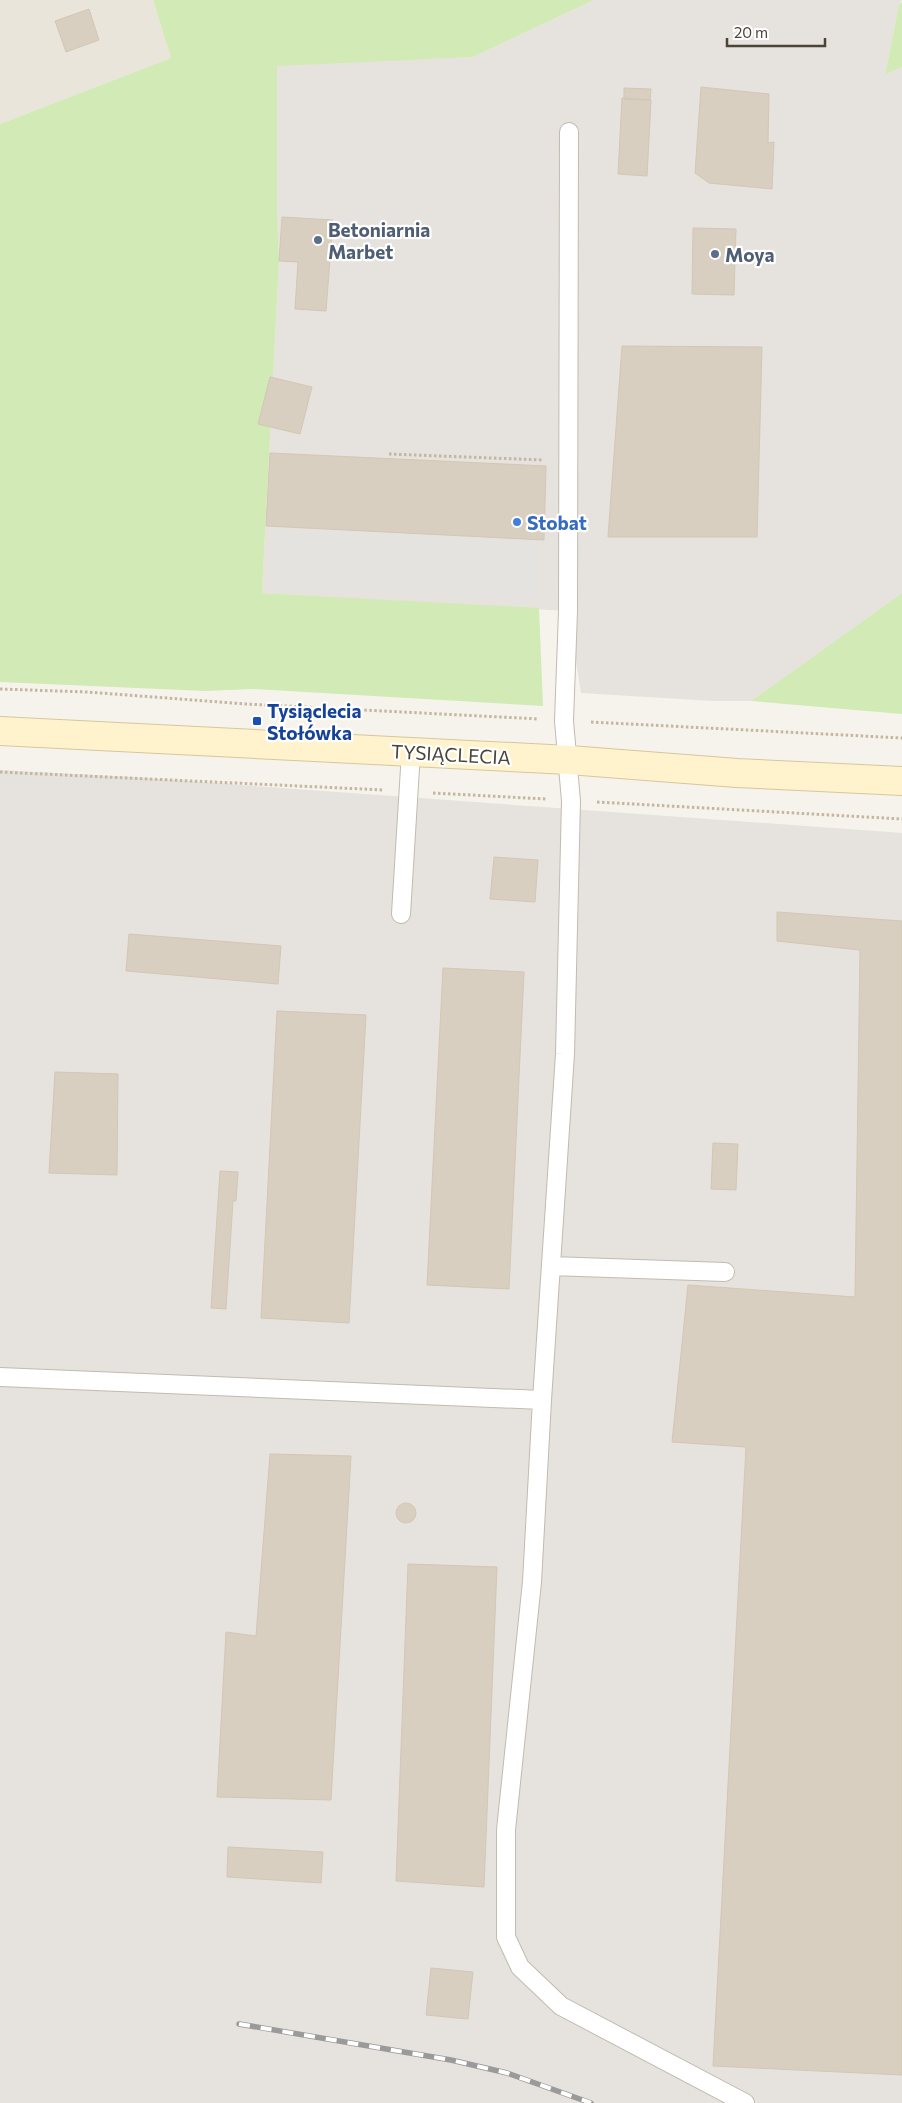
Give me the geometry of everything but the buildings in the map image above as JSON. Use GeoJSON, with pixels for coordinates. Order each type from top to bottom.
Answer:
{"type":"FeatureCollection","features":[{"type":"Feature","properties":{"kind":"street","name":"TYSIĄCLECIA"},"geometry":{"type":"LineString","coordinates":[[0,731],[569,760],[738,773],[902,781]]}},
{"type":"Feature","properties":{"kind":"lane"},"geometry":{"type":"LineString","coordinates":[[569,132],[568,611],[564,721],[569,760],[571,801],[565,1054],[532,1582],[506,1830],[506,1936],[520,1967],[561,2006],[745,2103]]}},
{"type":"Feature","properties":{"kind":"lane"},"geometry":{"type":"LineString","coordinates":[[401,914],[410,752]]}},
{"type":"Feature","properties":{"kind":"lane"},"geometry":{"type":"LineString","coordinates":[[551,1266],[725,1272]]}},
{"type":"Feature","properties":{"kind":"lane"},"geometry":{"type":"LineString","coordinates":[[0,1377],[542,1400]]}},
{"type":"Feature","properties":{"kind":"path"},"geometry":{"type":"LineString","coordinates":[[389,454],[568,461]]}},
{"type":"Feature","properties":{"kind":"path"},"geometry":{"type":"LineString","coordinates":[[0,689],[87,692],[246,704],[528,718]]}},
{"type":"Feature","properties":{"kind":"path"},"geometry":{"type":"LineString","coordinates":[[593,722],[902,738]]}},
{"type":"Feature","properties":{"kind":"path"},"geometry":{"type":"LineString","coordinates":[[0,772],[388,790]]}},
{"type":"Feature","properties":{"kind":"path"},"geometry":{"type":"LineString","coordinates":[[432,793],[553,800]]}},
{"type":"Feature","properties":{"kind":"path"},"geometry":{"type":"LineString","coordinates":[[592,802],[902,819]]}},
{"type":"Feature","properties":{"kind":"shaded area"},"geometry":{"type":"Polygon","coordinates":[[[0,0],[153,0],[171,58],[0,124],[0,0]]]}},
{"type":"Feature","properties":{"kind":"shaded area"},"geometry":{"type":"Polygon","coordinates":[[[594,0],[902,0],[899,4],[885,75],[902,67],[902,593],[751,701],[713,701],[581,693],[568,611],[262,593],[279,261],[270,65],[473,57],[594,0]]]}},
{"type":"Feature","properties":{"kind":"shaded area"},"geometry":{"type":"Polygon","coordinates":[[[269,531],[538,542],[536,599],[273,588],[269,531]]]}},
{"type":"Feature","properties":{"kind":"shaded area"},"geometry":{"type":"Polygon","coordinates":[[[0,770],[131,777],[902,833],[902,2103],[0,2103],[0,770]]]}},
{"type":"Feature","properties":{"kind":"green space"},"geometry":{"type":"Polygon","coordinates":[[[153,0],[594,0],[473,57],[277,66],[277,213],[279,261],[262,593],[539,608],[543,706],[253,689],[206,691],[0,682],[0,124],[171,58],[153,0]]]}},
{"type":"Feature","properties":{"kind":"green space"},"geometry":{"type":"Polygon","coordinates":[[[902,2],[902,67],[885,75],[899,4],[902,2]]]}},
{"type":"Feature","properties":{"kind":"green space"},"geometry":{"type":"Polygon","coordinates":[[[902,593],[902,714],[751,701],[902,593]]]}},
{"type":"Feature","properties":{"kind":"railway"},"geometry":{"type":"LineString","coordinates":[[239,2024],[451,2060],[507,2073],[591,2103]]}},
{"type":"Feature","properties":{"kind":"place","name":"Betoniarnia Marbet"},"geometry":{"type":"Point","coordinates":[318,240]}},
{"type":"Feature","properties":{"kind":"place","name":"Moya"},"geometry":{"type":"Point","coordinates":[715,254]}},
{"type":"Feature","properties":{"kind":"place","name":"Stobat"},"geometry":{"type":"Point","coordinates":[517,522]}},
{"type":"Feature","properties":{"kind":"place","name":"Tysiąclecia Stołówka"},"geometry":{"type":"Point","coordinates":[257,721]}}]}
